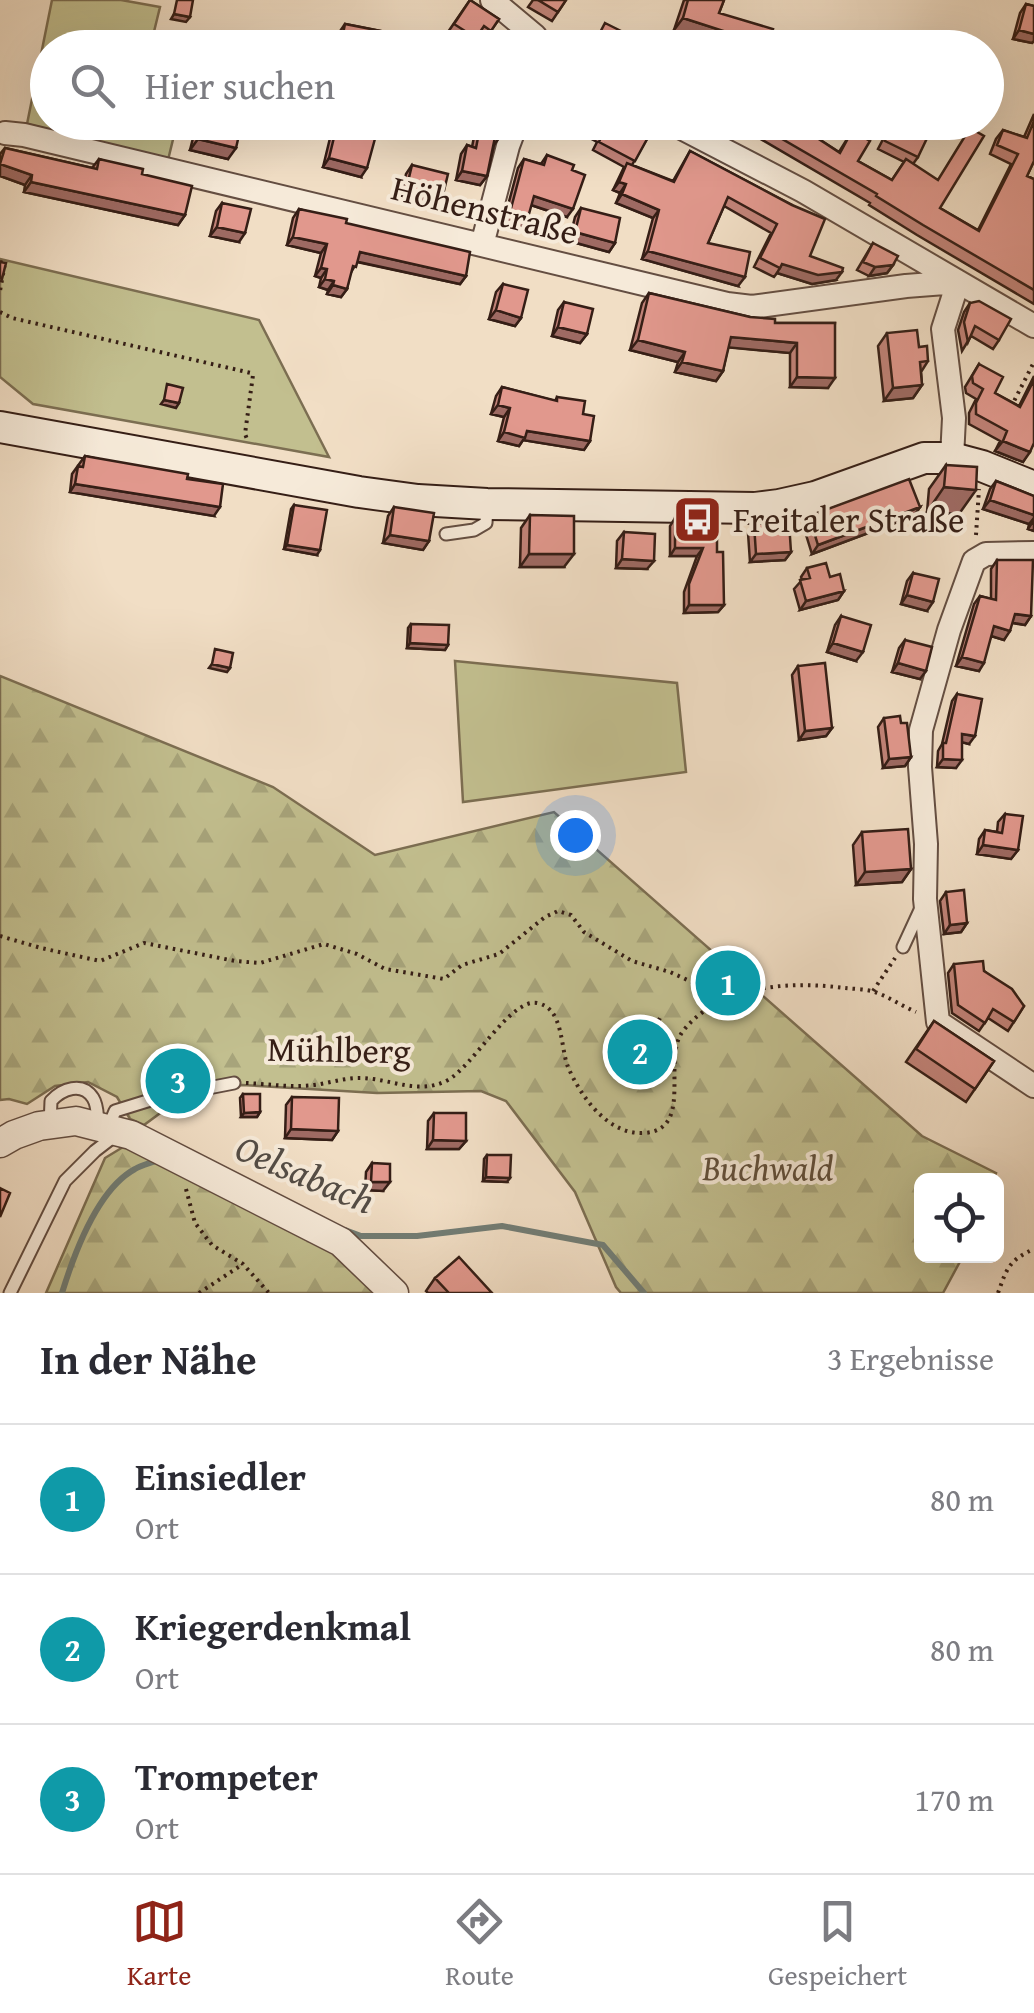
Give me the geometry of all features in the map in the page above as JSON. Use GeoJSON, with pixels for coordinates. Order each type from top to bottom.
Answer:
{"type":"FeatureCollection","features":[{"type":"Feature","properties":{"kind":"main road"},"geometry":{"type":"LineString","coordinates":[[6,423],[418,500],[754,508],[814,497],[924,458],[952,458],[1034,487]]}},
{"type":"Feature","properties":{"kind":"street"},"geometry":{"type":"LineString","coordinates":[[492,0],[528,30]]}},
{"type":"Feature","properties":{"kind":"street","name":"Höhenstraße"},"geometry":{"type":"LineString","coordinates":[[3,133],[30,135]]}},
{"type":"Feature","properties":{"kind":"street","name":"Höhenstraße"},"geometry":{"type":"LineString","coordinates":[[49,140],[752,307],[958,282]]}},
{"type":"Feature","properties":{"kind":"street"},"geometry":{"type":"LineString","coordinates":[[482,245],[510,140]]}},
{"type":"Feature","properties":{"kind":"street"},"geometry":{"type":"LineString","coordinates":[[705,140],[803,191],[1034,326]]}},
{"type":"Feature","properties":{"kind":"street"},"geometry":{"type":"LineString","coordinates":[[952,458],[954,418],[944,329],[958,282]]}},
{"type":"Feature","properties":{"kind":"street"},"geometry":{"type":"LineString","coordinates":[[1034,553],[986,554],[974,561],[949,630],[921,730],[920,768],[926,844],[924,899],[938,1022],[1034,1086]]}},
{"type":"Feature","properties":{"kind":"street"},"geometry":{"type":"LineString","coordinates":[[0,1143],[14,1135],[76,1121],[109,1128],[180,1159],[341,1242],[394,1293]]}},
{"type":"Feature","properties":{"kind":"lane"},"geometry":{"type":"LineString","coordinates":[[446,534],[486,524],[487,504]]}},
{"type":"Feature","properties":{"kind":"lane"},"geometry":{"type":"LineString","coordinates":[[903,947],[924,899]]}},
{"type":"Feature","properties":{"kind":"lane","name":"Mühlberg"},"geometry":{"type":"LineString","coordinates":[[109,1128],[115,1111],[157,1098],[234,1084]]}},
{"type":"Feature","properties":{"kind":"lane"},"geometry":{"type":"LineString","coordinates":[[10,1293],[65,1181],[95,1151],[109,1128]]}},
{"type":"Feature","properties":{"kind":"path"},"geometry":{"type":"LineString","coordinates":[[0,262],[5,264],[0,291]]}},
{"type":"Feature","properties":{"kind":"path"},"geometry":{"type":"LineString","coordinates":[[0,312],[251,373],[247,439]]}},
{"type":"Feature","properties":{"kind":"path"},"geometry":{"type":"LineString","coordinates":[[1008,414],[1034,362]]}},
{"type":"Feature","properties":{"kind":"path"},"geometry":{"type":"LineString","coordinates":[[974,561],[979,494]]}},
{"type":"Feature","properties":{"kind":"path"},"geometry":{"type":"LineString","coordinates":[[0,936],[100,961],[144,943],[260,963],[324,944],[357,954],[385,969],[444,979],[462,964],[500,954],[558,911],[571,915],[584,932],[632,961],[670,972],[724,1001]]}},
{"type":"Feature","properties":{"kind":"path"},"geometry":{"type":"LineString","coordinates":[[873,991],[903,947]]}},
{"type":"Feature","properties":{"kind":"path"},"geometry":{"type":"LineString","coordinates":[[651,1035],[676,1046],[682,1032],[714,1004],[787,984],[873,991],[915,1012]]}},
{"type":"Feature","properties":{"kind":"path","name":"Mühlberg"},"geometry":{"type":"LineString","coordinates":[[234,1084],[312,1086],[360,1078],[408,1088],[443,1083],[460,1072],[519,1006],[538,1003],[549,1008],[557,1022],[568,1067],[598,1113],[625,1131],[642,1133],[666,1125],[672,1114],[676,1046]]}},
{"type":"Feature","properties":{"kind":"path"},"geometry":{"type":"LineString","coordinates":[[645,1047],[661,1016]]}},
{"type":"Feature","properties":{"kind":"path"},"geometry":{"type":"LineString","coordinates":[[180,1159],[195,1223],[212,1245],[242,1264],[269,1293]]}},
{"type":"Feature","properties":{"kind":"path"},"geometry":{"type":"LineString","coordinates":[[998,1293],[1008,1266],[1034,1249]]}},
{"type":"Feature","properties":{"kind":"path"},"geometry":{"type":"LineString","coordinates":[[199,1293],[242,1264]]}},
{"type":"Feature","properties":{"kind":"green space"},"geometry":{"type":"Polygon","coordinates":[[[52,0],[121,0],[160,7],[154,30],[46,30],[52,0]]]}},
{"type":"Feature","properties":{"kind":"green space"},"geometry":{"type":"Polygon","coordinates":[[[90,140],[173,140],[168,160],[90,140]]]}},
{"type":"Feature","properties":{"kind":"green space"},"geometry":{"type":"Polygon","coordinates":[[[0,259],[259,320],[329,457],[33,404],[0,377],[0,259]]]}},
{"type":"Feature","properties":{"kind":"green space"},"geometry":{"type":"Polygon","coordinates":[[[455,661],[677,683],[686,772],[463,802],[455,661]]]}},
{"type":"Feature","properties":{"kind":"green space","name":"Buchwald"},"geometry":{"type":"Polygon","coordinates":[[[0,676],[273,787],[375,855],[554,812],[922,1136],[996,1173],[914,1173],[914,1263],[959,1263],[943,1293],[621,1293],[575,1192],[506,1101],[481,1091],[377,1093],[242,1085],[182,1097],[144,1125],[130,1119],[117,1097],[88,1082],[55,1086],[27,1104],[0,1100],[0,676]]]}},
{"type":"Feature","properties":{"kind":"green space"},"geometry":{"type":"Polygon","coordinates":[[[135,1142],[316,1240],[378,1293],[46,1293],[105,1158],[135,1142]]]}},
{"type":"Feature","properties":{"kind":"building"},"geometry":{"type":"Polygon","coordinates":[[[177,0],[193,0],[190,17],[174,14],[177,0]]]}},
{"type":"Feature","properties":{"kind":"building"},"geometry":{"type":"Polygon","coordinates":[[[470,0],[499,19],[492,30],[484,26],[481,30],[463,30],[454,24],[470,0]]]}},
{"type":"Feature","properties":{"kind":"building"},"geometry":{"type":"Polygon","coordinates":[[[538,0],[566,0],[558,12],[538,0]]]}},
{"type":"Feature","properties":{"kind":"building"},"geometry":{"type":"Polygon","coordinates":[[[688,0],[724,0],[719,13],[773,29],[720,30],[683,18],[688,0]]]}},
{"type":"Feature","properties":{"kind":"building"},"geometry":{"type":"Polygon","coordinates":[[[1026,4],[1034,6],[1034,34],[1019,30],[1026,4]]]}},
{"type":"Feature","properties":{"kind":"building"},"geometry":{"type":"Polygon","coordinates":[[[345,24],[375,30],[344,30],[345,24]]]}},
{"type":"Feature","properties":{"kind":"building"},"geometry":{"type":"Polygon","coordinates":[[[1034,121],[1034,161],[1027,176],[1034,179],[1034,290],[784,140],[820,140],[840,153],[847,140],[868,140],[858,161],[892,180],[906,159],[938,180],[963,140],[982,140],[940,208],[979,231],[1018,154],[997,145],[999,140],[1004,140],[1004,130],[1027,138],[1034,121]]]}},
{"type":"Feature","properties":{"kind":"building"},"geometry":{"type":"Polygon","coordinates":[[[202,140],[238,140],[236,148],[202,140]]]}},
{"type":"Feature","properties":{"kind":"building"},"geometry":{"type":"Polygon","coordinates":[[[333,140],[375,140],[367,168],[329,158],[333,140]]]}},
{"type":"Feature","properties":{"kind":"building"},"geometry":{"type":"Polygon","coordinates":[[[478,140],[494,140],[487,176],[462,171],[467,145],[476,148],[478,140]]]}},
{"type":"Feature","properties":{"kind":"building"},"geometry":{"type":"Polygon","coordinates":[[[600,140],[647,140],[635,161],[600,140]]]}},
{"type":"Feature","properties":{"kind":"building"},"geometry":{"type":"Polygon","coordinates":[[[885,140],[926,140],[918,157],[885,140]]]}},
{"type":"Feature","properties":{"kind":"building"},"geometry":{"type":"Polygon","coordinates":[[[5,148],[97,169],[99,159],[192,186],[185,215],[31,182],[32,175],[0,164],[5,148]]]}},
{"type":"Feature","properties":{"kind":"building"},"geometry":{"type":"Polygon","coordinates":[[[690,151],[825,219],[810,256],[843,268],[842,272],[818,275],[782,264],[780,268],[760,258],[777,224],[728,197],[708,243],[750,252],[745,277],[648,251],[659,210],[622,194],[626,184],[619,182],[627,163],[674,182],[690,151]]]}},
{"type":"Feature","properties":{"kind":"building"},"geometry":{"type":"Polygon","coordinates":[[[547,155],[574,165],[572,170],[585,175],[573,209],[534,196],[527,221],[509,216],[524,159],[544,165],[547,155]]]}},
{"type":"Feature","properties":{"kind":"building"},"geometry":{"type":"Polygon","coordinates":[[[412,165],[448,174],[442,199],[406,190],[412,165]]]}},
{"type":"Feature","properties":{"kind":"building"},"geometry":{"type":"Polygon","coordinates":[[[222,203],[251,209],[245,233],[217,227],[222,203]]]}},
{"type":"Feature","properties":{"kind":"building"},"geometry":{"type":"Polygon","coordinates":[[[581,208],[620,218],[615,243],[575,232],[581,208]]]}},
{"type":"Feature","properties":{"kind":"building"},"geometry":{"type":"Polygon","coordinates":[[[299,209],[470,252],[466,276],[360,252],[347,289],[333,285],[334,281],[325,279],[327,269],[321,268],[327,244],[293,237],[299,209]]]}},
{"type":"Feature","properties":{"kind":"building"},"geometry":{"type":"Polygon","coordinates":[[[873,243],[898,256],[893,265],[875,267],[863,262],[873,243]]]}},
{"type":"Feature","properties":{"kind":"building"},"geometry":{"type":"Polygon","coordinates":[[[0,262],[6,263],[2,279],[0,278],[0,262]]]}},
{"type":"Feature","properties":{"kind":"building"},"geometry":{"type":"Polygon","coordinates":[[[503,284],[528,290],[521,318],[496,310],[503,284]]]}},
{"type":"Feature","properties":{"kind":"building"},"geometry":{"type":"Polygon","coordinates":[[[649,293],[750,317],[775,319],[775,323],[835,323],[835,378],[797,377],[797,343],[731,337],[723,371],[682,362],[685,352],[638,340],[649,293]]]}},
{"type":"Feature","properties":{"kind":"building"},"geometry":{"type":"Polygon","coordinates":[[[979,301],[1011,319],[999,340],[975,326],[968,342],[964,322],[970,303],[979,301]]]}},
{"type":"Feature","properties":{"kind":"building"},"geometry":{"type":"Polygon","coordinates":[[[564,302],[593,309],[587,334],[558,327],[564,302]]]}},
{"type":"Feature","properties":{"kind":"building"},"geometry":{"type":"Polygon","coordinates":[[[917,330],[919,347],[927,346],[928,361],[920,362],[922,385],[893,388],[887,333],[917,330]]]}},
{"type":"Feature","properties":{"kind":"building"},"geometry":{"type":"Polygon","coordinates":[[[979,364],[1003,377],[995,393],[1020,407],[1034,380],[1034,443],[1030,452],[1003,441],[1007,431],[976,414],[983,389],[973,383],[972,376],[979,364]]]}},
{"type":"Feature","properties":{"kind":"building"},"geometry":{"type":"Polygon","coordinates":[[[167,384],[183,388],[179,403],[164,400],[167,384]]]}},
{"type":"Feature","properties":{"kind":"building"},"geometry":{"type":"Polygon","coordinates":[[[502,387],[557,401],[557,397],[585,401],[583,414],[594,416],[590,441],[527,431],[525,438],[504,432],[510,408],[498,405],[502,387]]]}},
{"type":"Feature","properties":{"kind":"building"},"geometry":{"type":"Polygon","coordinates":[[[85,456],[223,484],[220,507],[75,484],[78,466],[83,467],[85,456]]]}},
{"type":"Feature","properties":{"kind":"building"},"geometry":{"type":"Polygon","coordinates":[[[946,465],[977,467],[976,490],[944,487],[946,465]]]}},
{"type":"Feature","properties":{"kind":"building"},"geometry":{"type":"Polygon","coordinates":[[[909,479],[920,507],[818,545],[809,516],[909,479]]]}},
{"type":"Feature","properties":{"kind":"building"},"geometry":{"type":"Polygon","coordinates":[[[996,481],[1034,496],[1034,515],[990,500],[996,481]]]}},
{"type":"Feature","properties":{"kind":"building"},"geometry":{"type":"Polygon","coordinates":[[[294,505],[327,510],[320,550],[287,545],[294,505]]]}},
{"type":"Feature","properties":{"kind":"building"},"geometry":{"type":"Polygon","coordinates":[[[394,507],[434,513],[429,541],[390,535],[394,507]]]}},
{"type":"Feature","properties":{"kind":"building"},"geometry":{"type":"Polygon","coordinates":[[[530,515],[574,516],[574,554],[529,554],[530,515]]]}},
{"type":"Feature","properties":{"kind":"building"},"geometry":{"type":"Polygon","coordinates":[[[675,518],[717,518],[717,552],[723,552],[724,605],[689,605],[689,584],[703,548],[675,548],[675,518]]]}},
{"type":"Feature","properties":{"kind":"building"},"geometry":{"type":"Polygon","coordinates":[[[789,522],[791,552],[756,554],[754,524],[789,522]]]}},
{"type":"Feature","properties":{"kind":"building"},"geometry":{"type":"Polygon","coordinates":[[[624,532],[655,534],[654,561],[622,559],[624,532]]]}},
{"type":"Feature","properties":{"kind":"building"},"geometry":{"type":"Polygon","coordinates":[[[997,560],[1033,560],[1031,616],[1015,614],[1010,631],[994,626],[984,663],[962,657],[980,596],[996,600],[997,560]]]}},
{"type":"Feature","properties":{"kind":"building"},"geometry":{"type":"Polygon","coordinates":[[[826,563],[830,577],[840,574],[844,591],[806,601],[800,580],[810,578],[807,568],[826,563]]]}},
{"type":"Feature","properties":{"kind":"building"},"geometry":{"type":"Polygon","coordinates":[[[913,573],[939,579],[933,602],[907,595],[913,573]]]}},
{"type":"Feature","properties":{"kind":"building"},"geometry":{"type":"Polygon","coordinates":[[[841,616],[871,625],[863,652],[833,643],[841,616]]]}},
{"type":"Feature","properties":{"kind":"building"},"geometry":{"type":"Polygon","coordinates":[[[411,624],[449,625],[448,645],[410,643],[411,624]]]}},
{"type":"Feature","properties":{"kind":"building"},"geometry":{"type":"Polygon","coordinates":[[[905,640],[932,647],[926,671],[898,663],[905,640]]]}},
{"type":"Feature","properties":{"kind":"building"},"geometry":{"type":"Polygon","coordinates":[[[215,649],[233,653],[230,668],[212,664],[215,649]]]}},
{"type":"Feature","properties":{"kind":"building"},"geometry":{"type":"Polygon","coordinates":[[[825,663],[832,728],[805,731],[798,666],[825,663]]]}},
{"type":"Feature","properties":{"kind":"building"},"geometry":{"type":"Polygon","coordinates":[[[957,694],[982,699],[975,736],[962,734],[962,760],[943,759],[943,743],[957,694]]]}},
{"type":"Feature","properties":{"kind":"building"},"geometry":{"type":"Polygon","coordinates":[[[900,716],[901,723],[907,723],[911,757],[889,759],[884,718],[900,716]]]}},
{"type":"Feature","properties":{"kind":"building"},"geometry":{"type":"Polygon","coordinates":[[[1005,814],[1023,816],[1018,850],[983,845],[985,830],[1002,833],[1005,814]]]}},
{"type":"Feature","properties":{"kind":"building"},"geometry":{"type":"Polygon","coordinates":[[[908,829],[911,869],[865,872],[862,832],[908,829]]]}},
{"type":"Feature","properties":{"kind":"building"},"geometry":{"type":"Polygon","coordinates":[[[964,890],[967,923],[950,925],[946,892],[964,890]]]}},
{"type":"Feature","properties":{"kind":"building"},"geometry":{"type":"Polygon","coordinates":[[[983,961],[984,971],[1012,989],[1024,1006],[1014,1022],[993,1009],[985,1023],[958,1005],[954,964],[983,961]]]}},
{"type":"Feature","properties":{"kind":"building"},"geometry":{"type":"Polygon","coordinates":[[[934,1021],[994,1061],[975,1089],[916,1049],[934,1021]]]}},
{"type":"Feature","properties":{"kind":"building"},"geometry":{"type":"Polygon","coordinates":[[[243,1094],[260,1094],[260,1112],[244,1113],[243,1094]]]}},
{"type":"Feature","properties":{"kind":"building"},"geometry":{"type":"Polygon","coordinates":[[[292,1097],[339,1098],[338,1131],[291,1129],[292,1097]]]}},
{"type":"Feature","properties":{"kind":"building"},"geometry":{"type":"Polygon","coordinates":[[[434,1113],[466,1113],[466,1141],[433,1140],[434,1113]]]}},
{"type":"Feature","properties":{"kind":"building"},"geometry":{"type":"Polygon","coordinates":[[[487,1155],[511,1155],[510,1178],[486,1177],[487,1155]]]}},
{"type":"Feature","properties":{"kind":"building"},"geometry":{"type":"Polygon","coordinates":[[[372,1163],[390,1164],[390,1182],[371,1182],[372,1163]]]}},
{"type":"Feature","properties":{"kind":"building"},"geometry":{"type":"Polygon","coordinates":[[[0,1188],[10,1193],[0,1217],[0,1188]]]}},
{"type":"Feature","properties":{"kind":"building"},"geometry":{"type":"Polygon","coordinates":[[[459,1257],[492,1293],[449,1293],[435,1278],[459,1257]]]}},
{"type":"Feature","properties":{"kind":"waterway","name":"Oelsabach"},"geometry":{"type":"LineString","coordinates":[[62,1293],[81,1242],[110,1191],[135,1169],[158,1160]]}},
{"type":"Feature","properties":{"kind":"waterway","name":"Oelsabach"},"geometry":{"type":"LineString","coordinates":[[345,1230],[361,1236],[417,1236],[502,1226],[603,1245],[644,1293]]}},
{"type":"Feature","properties":{"kind":"place","name":"Freitaler Straße"},"geometry":{"type":"Point","coordinates":[698,520]}},
{"type":"Feature","properties":{"kind":"place","name":"Einsiedler"},"geometry":{"type":"Point","coordinates":[728,983]}},
{"type":"Feature","properties":{"kind":"place","name":"Kriegerdenkmal"},"geometry":{"type":"Point","coordinates":[640,1052]}},
{"type":"Feature","properties":{"kind":"place","name":"Trompeter"},"geometry":{"type":"Point","coordinates":[178,1081]}}]}
